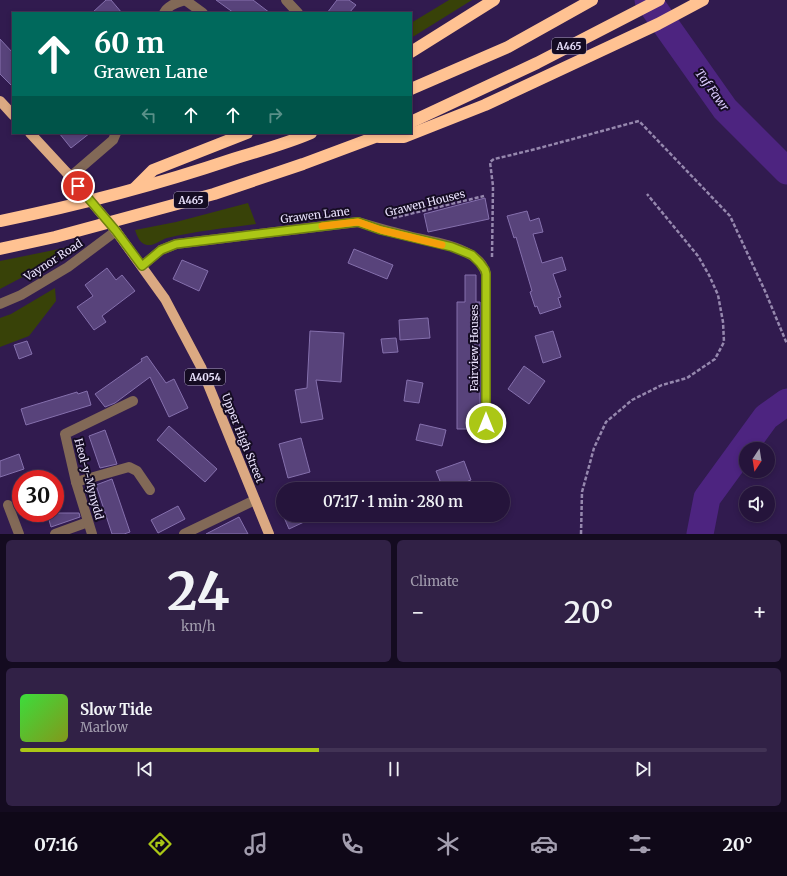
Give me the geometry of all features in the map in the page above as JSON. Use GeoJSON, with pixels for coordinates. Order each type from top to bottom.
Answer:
{"type":"FeatureCollection","features":[{"type":"Feature","properties":{"kind":"highway","name":"A465"},"geometry":{"type":"LineString","coordinates":[[412,89],[508,47],[592,0]]}},
{"type":"Feature","properties":{"kind":"highway","name":"A465"},"geometry":{"type":"LineString","coordinates":[[412,122],[537,63],[659,0]]}},
{"type":"Feature","properties":{"kind":"highway"},"geometry":{"type":"LineString","coordinates":[[412,134],[485,105],[658,24],[703,0]]}},
{"type":"Feature","properties":{"kind":"highway"},"geometry":{"type":"LineString","coordinates":[[412,51],[490,3]]}},
{"type":"Feature","properties":{"kind":"highway"},"geometry":{"type":"LineString","coordinates":[[133,190],[153,170],[244,134]]}},
{"type":"Feature","properties":{"kind":"highway","name":"A465"},"geometry":{"type":"LineString","coordinates":[[0,221],[46,212],[133,190],[201,170],[307,134]]}},
{"type":"Feature","properties":{"kind":"highway"},"geometry":{"type":"LineString","coordinates":[[382,135],[404,137],[412,134]]}},
{"type":"Feature","properties":{"kind":"highway","name":"A465"},"geometry":{"type":"LineString","coordinates":[[0,248],[62,235],[214,194],[382,135]]}},
{"type":"Feature","properties":{"kind":"main road"},"geometry":{"type":"LineString","coordinates":[[0,101],[12,114]]}},
{"type":"Feature","properties":{"kind":"main road","name":"A4054"},"geometry":{"type":"LineString","coordinates":[[31,134],[72,173],[115,233]]}},
{"type":"Feature","properties":{"kind":"main road","name":"Upper High Street"},"geometry":{"type":"LineString","coordinates":[[115,233],[142,266],[165,299],[201,367],[269,534]]}},
{"type":"Feature","properties":{"kind":"street"},"geometry":{"type":"LineString","coordinates":[[165,12],[173,4],[185,0],[202,12]]}},
{"type":"Feature","properties":{"kind":"street"},"geometry":{"type":"LineString","coordinates":[[286,0],[297,12]]}},
{"type":"Feature","properties":{"kind":"street"},"geometry":{"type":"LineString","coordinates":[[72,173],[113,140],[116,134]]}},
{"type":"Feature","properties":{"kind":"street","name":"Grawen Lane"},"geometry":{"type":"LineString","coordinates":[[142,266],[161,250],[176,244],[358,222],[372,225],[381,230],[452,247],[472,255],[485,270]]}},
{"type":"Feature","properties":{"kind":"street","name":"Vaynor Road"},"geometry":{"type":"LineString","coordinates":[[0,304],[21,295],[68,267],[115,233]]}},
{"type":"Feature","properties":{"kind":"street","name":"Fairview Houses"},"geometry":{"type":"LineString","coordinates":[[485,270],[486,423]]}},
{"type":"Feature","properties":{"kind":"street","name":"Heol-y-Mynydd"},"geometry":{"type":"LineString","coordinates":[[92,534],[76,482],[65,434],[133,401]]}},
{"type":"Feature","properties":{"kind":"street"},"geometry":{"type":"LineString","coordinates":[[76,482],[129,466],[137,471],[150,490]]}},
{"type":"Feature","properties":{"kind":"street"},"geometry":{"type":"LineString","coordinates":[[184,534],[255,500]]}},
{"type":"Feature","properties":{"kind":"street"},"geometry":{"type":"LineString","coordinates":[[8,505],[19,534]]}},
{"type":"Feature","properties":{"kind":"street"},"geometry":{"type":"LineString","coordinates":[[55,534],[88,522]]}},
{"type":"Feature","properties":{"kind":"path"},"geometry":{"type":"LineString","coordinates":[[485,270],[490,265],[492,255],[493,186],[490,162],[494,159],[530,152],[576,137],[639,121],[730,216],[787,344]]}},
{"type":"Feature","properties":{"kind":"path"},"geometry":{"type":"LineString","coordinates":[[581,534],[580,521],[582,492],[594,448],[606,422],[632,400],[662,385],[687,378],[715,359],[724,342],[724,322],[718,295],[709,275],[698,256],[647,194]]}},
{"type":"Feature","properties":{"kind":"path","name":"Grawen Houses"},"geometry":{"type":"LineString","coordinates":[[372,225],[401,216],[484,196]]}},
{"type":"Feature","properties":{"kind":"green space"},"geometry":{"type":"Polygon","coordinates":[[[449,0],[472,0],[412,37],[412,22],[449,0]]]}},
{"type":"Feature","properties":{"kind":"green space"},"geometry":{"type":"Polygon","coordinates":[[[248,203],[256,224],[167,238],[150,245],[147,245],[141,241],[135,230],[176,222],[248,203]]]}},
{"type":"Feature","properties":{"kind":"green space"},"geometry":{"type":"Polygon","coordinates":[[[64,248],[65,252],[53,261],[0,289],[0,261],[64,248]]]}},
{"type":"Feature","properties":{"kind":"green space"},"geometry":{"type":"Polygon","coordinates":[[[55,288],[56,301],[29,336],[0,347],[0,318],[11,314],[55,288]]]}},
{"type":"Feature","properties":{"kind":"building"},"geometry":{"type":"Polygon","coordinates":[[[106,0],[111,0],[121,12],[93,12],[106,0]]]}},
{"type":"Feature","properties":{"kind":"building"},"geometry":{"type":"Polygon","coordinates":[[[216,0],[253,0],[269,12],[233,12],[216,0]]]}},
{"type":"Feature","properties":{"kind":"building"},"geometry":{"type":"Polygon","coordinates":[[[337,0],[349,0],[356,5],[350,12],[328,12],[337,0]]]}},
{"type":"Feature","properties":{"kind":"building"},"geometry":{"type":"Polygon","coordinates":[[[0,39],[12,52],[12,86],[0,74],[0,39]]]}},
{"type":"Feature","properties":{"kind":"building"},"geometry":{"type":"Polygon","coordinates":[[[60,134],[89,134],[71,148],[60,134]]]}},
{"type":"Feature","properties":{"kind":"building"},"geometry":{"type":"Polygon","coordinates":[[[485,198],[489,219],[428,232],[424,214],[485,198]]]}},
{"type":"Feature","properties":{"kind":"building"},"geometry":{"type":"Polygon","coordinates":[[[527,211],[530,221],[539,218],[543,232],[533,234],[542,263],[562,257],[566,270],[553,274],[561,297],[558,298],[561,307],[540,314],[537,306],[535,307],[530,292],[532,291],[516,237],[514,238],[507,216],[527,211]]]}},
{"type":"Feature","properties":{"kind":"building"},"geometry":{"type":"Polygon","coordinates":[[[354,249],[393,265],[387,279],[348,263],[354,249]]]}},
{"type":"Feature","properties":{"kind":"building"},"geometry":{"type":"Polygon","coordinates":[[[182,260],[208,271],[199,291],[173,279],[182,260]]]}},
{"type":"Feature","properties":{"kind":"building"},"geometry":{"type":"Polygon","coordinates":[[[107,268],[116,280],[122,275],[135,291],[102,316],[106,322],[94,330],[77,307],[93,296],[85,285],[107,268]]]}},
{"type":"Feature","properties":{"kind":"building"},"geometry":{"type":"Polygon","coordinates":[[[465,275],[476,275],[476,302],[480,302],[480,429],[457,429],[457,302],[465,302],[465,275]]]}},
{"type":"Feature","properties":{"kind":"building"},"geometry":{"type":"Polygon","coordinates":[[[428,318],[430,338],[400,340],[399,320],[428,318]]]}},
{"type":"Feature","properties":{"kind":"building"},"geometry":{"type":"Polygon","coordinates":[[[310,331],[344,333],[341,382],[316,380],[323,419],[301,423],[295,390],[307,388],[310,331]]]}},
{"type":"Feature","properties":{"kind":"building"},"geometry":{"type":"Polygon","coordinates":[[[553,331],[561,357],[543,363],[535,336],[553,331]]]}},
{"type":"Feature","properties":{"kind":"building"},"geometry":{"type":"Polygon","coordinates":[[[396,338],[398,352],[383,353],[381,339],[396,338]]]}},
{"type":"Feature","properties":{"kind":"building"},"geometry":{"type":"Polygon","coordinates":[[[27,341],[32,354],[19,359],[14,345],[27,341]]]}},
{"type":"Feature","properties":{"kind":"building"},"geometry":{"type":"Polygon","coordinates":[[[147,356],[166,383],[174,379],[188,408],[169,417],[150,377],[115,403],[105,407],[95,394],[147,356]]]}},
{"type":"Feature","properties":{"kind":"building"},"geometry":{"type":"Polygon","coordinates":[[[524,366],[545,381],[529,404],[508,389],[524,366]]]}},
{"type":"Feature","properties":{"kind":"building"},"geometry":{"type":"Polygon","coordinates":[[[407,380],[423,383],[419,403],[404,401],[407,380]]]}},
{"type":"Feature","properties":{"kind":"building"},"geometry":{"type":"Polygon","coordinates":[[[87,391],[91,405],[26,425],[21,409],[77,392],[78,394],[87,391]]]}},
{"type":"Feature","properties":{"kind":"building"},"geometry":{"type":"Polygon","coordinates":[[[420,424],[446,430],[442,446],[416,440],[420,424]]]}},
{"type":"Feature","properties":{"kind":"building"},"geometry":{"type":"Polygon","coordinates":[[[169,426],[217,469],[205,482],[157,440],[169,426]]]}},
{"type":"Feature","properties":{"kind":"building"},"geometry":{"type":"Polygon","coordinates":[[[105,430],[117,464],[100,468],[89,436],[105,430]]]}},
{"type":"Feature","properties":{"kind":"building"},"geometry":{"type":"Polygon","coordinates":[[[301,438],[310,472],[288,478],[279,444],[301,438]]]}},
{"type":"Feature","properties":{"kind":"building"},"geometry":{"type":"Polygon","coordinates":[[[19,454],[24,469],[12,470],[12,473],[0,477],[0,461],[19,454]]]}},
{"type":"Feature","properties":{"kind":"building"},"geometry":{"type":"Polygon","coordinates":[[[464,461],[471,480],[468,482],[440,482],[436,471],[464,461]]]}},
{"type":"Feature","properties":{"kind":"building"},"geometry":{"type":"Polygon","coordinates":[[[112,479],[130,532],[124,534],[112,534],[96,485],[112,479]]]}},
{"type":"Feature","properties":{"kind":"building"},"geometry":{"type":"Polygon","coordinates":[[[178,506],[185,519],[158,533],[151,520],[178,506]]]}},
{"type":"Feature","properties":{"kind":"building"},"geometry":{"type":"Polygon","coordinates":[[[64,513],[79,513],[80,517],[51,527],[50,522],[64,522],[64,513]]]}},
{"type":"Feature","properties":{"kind":"building"},"geometry":{"type":"Polygon","coordinates":[[[239,517],[248,534],[206,534],[239,517]]]}},
{"type":"Feature","properties":{"kind":"building"},"geometry":{"type":"Polygon","coordinates":[[[286,522],[304,522],[289,529],[286,522]]]}},
{"type":"Feature","properties":{"kind":"waterway","name":"Taf Fawr"},"geometry":{"type":"LineString","coordinates":[[648,0],[725,109],[787,171]]}},
{"type":"Feature","properties":{"kind":"waterway","name":"Taf Fawr"},"geometry":{"type":"LineString","coordinates":[[700,534],[707,498],[766,417],[787,402]]}},
{"type":"Feature","properties":{"kind":"slow traffic"},"geometry":{"type":"LineString","coordinates":[[322,226],[358,222],[372,225],[381,230],[442,245]]}},
{"type":"Feature","properties":{"kind":"route"},"geometry":{"type":"LineString","coordinates":[[78,186],[116,231],[142,266],[161,250],[176,244],[358,222],[372,225],[381,230],[452,247],[472,255],[480,263],[486,274],[486,423]]}}]}
